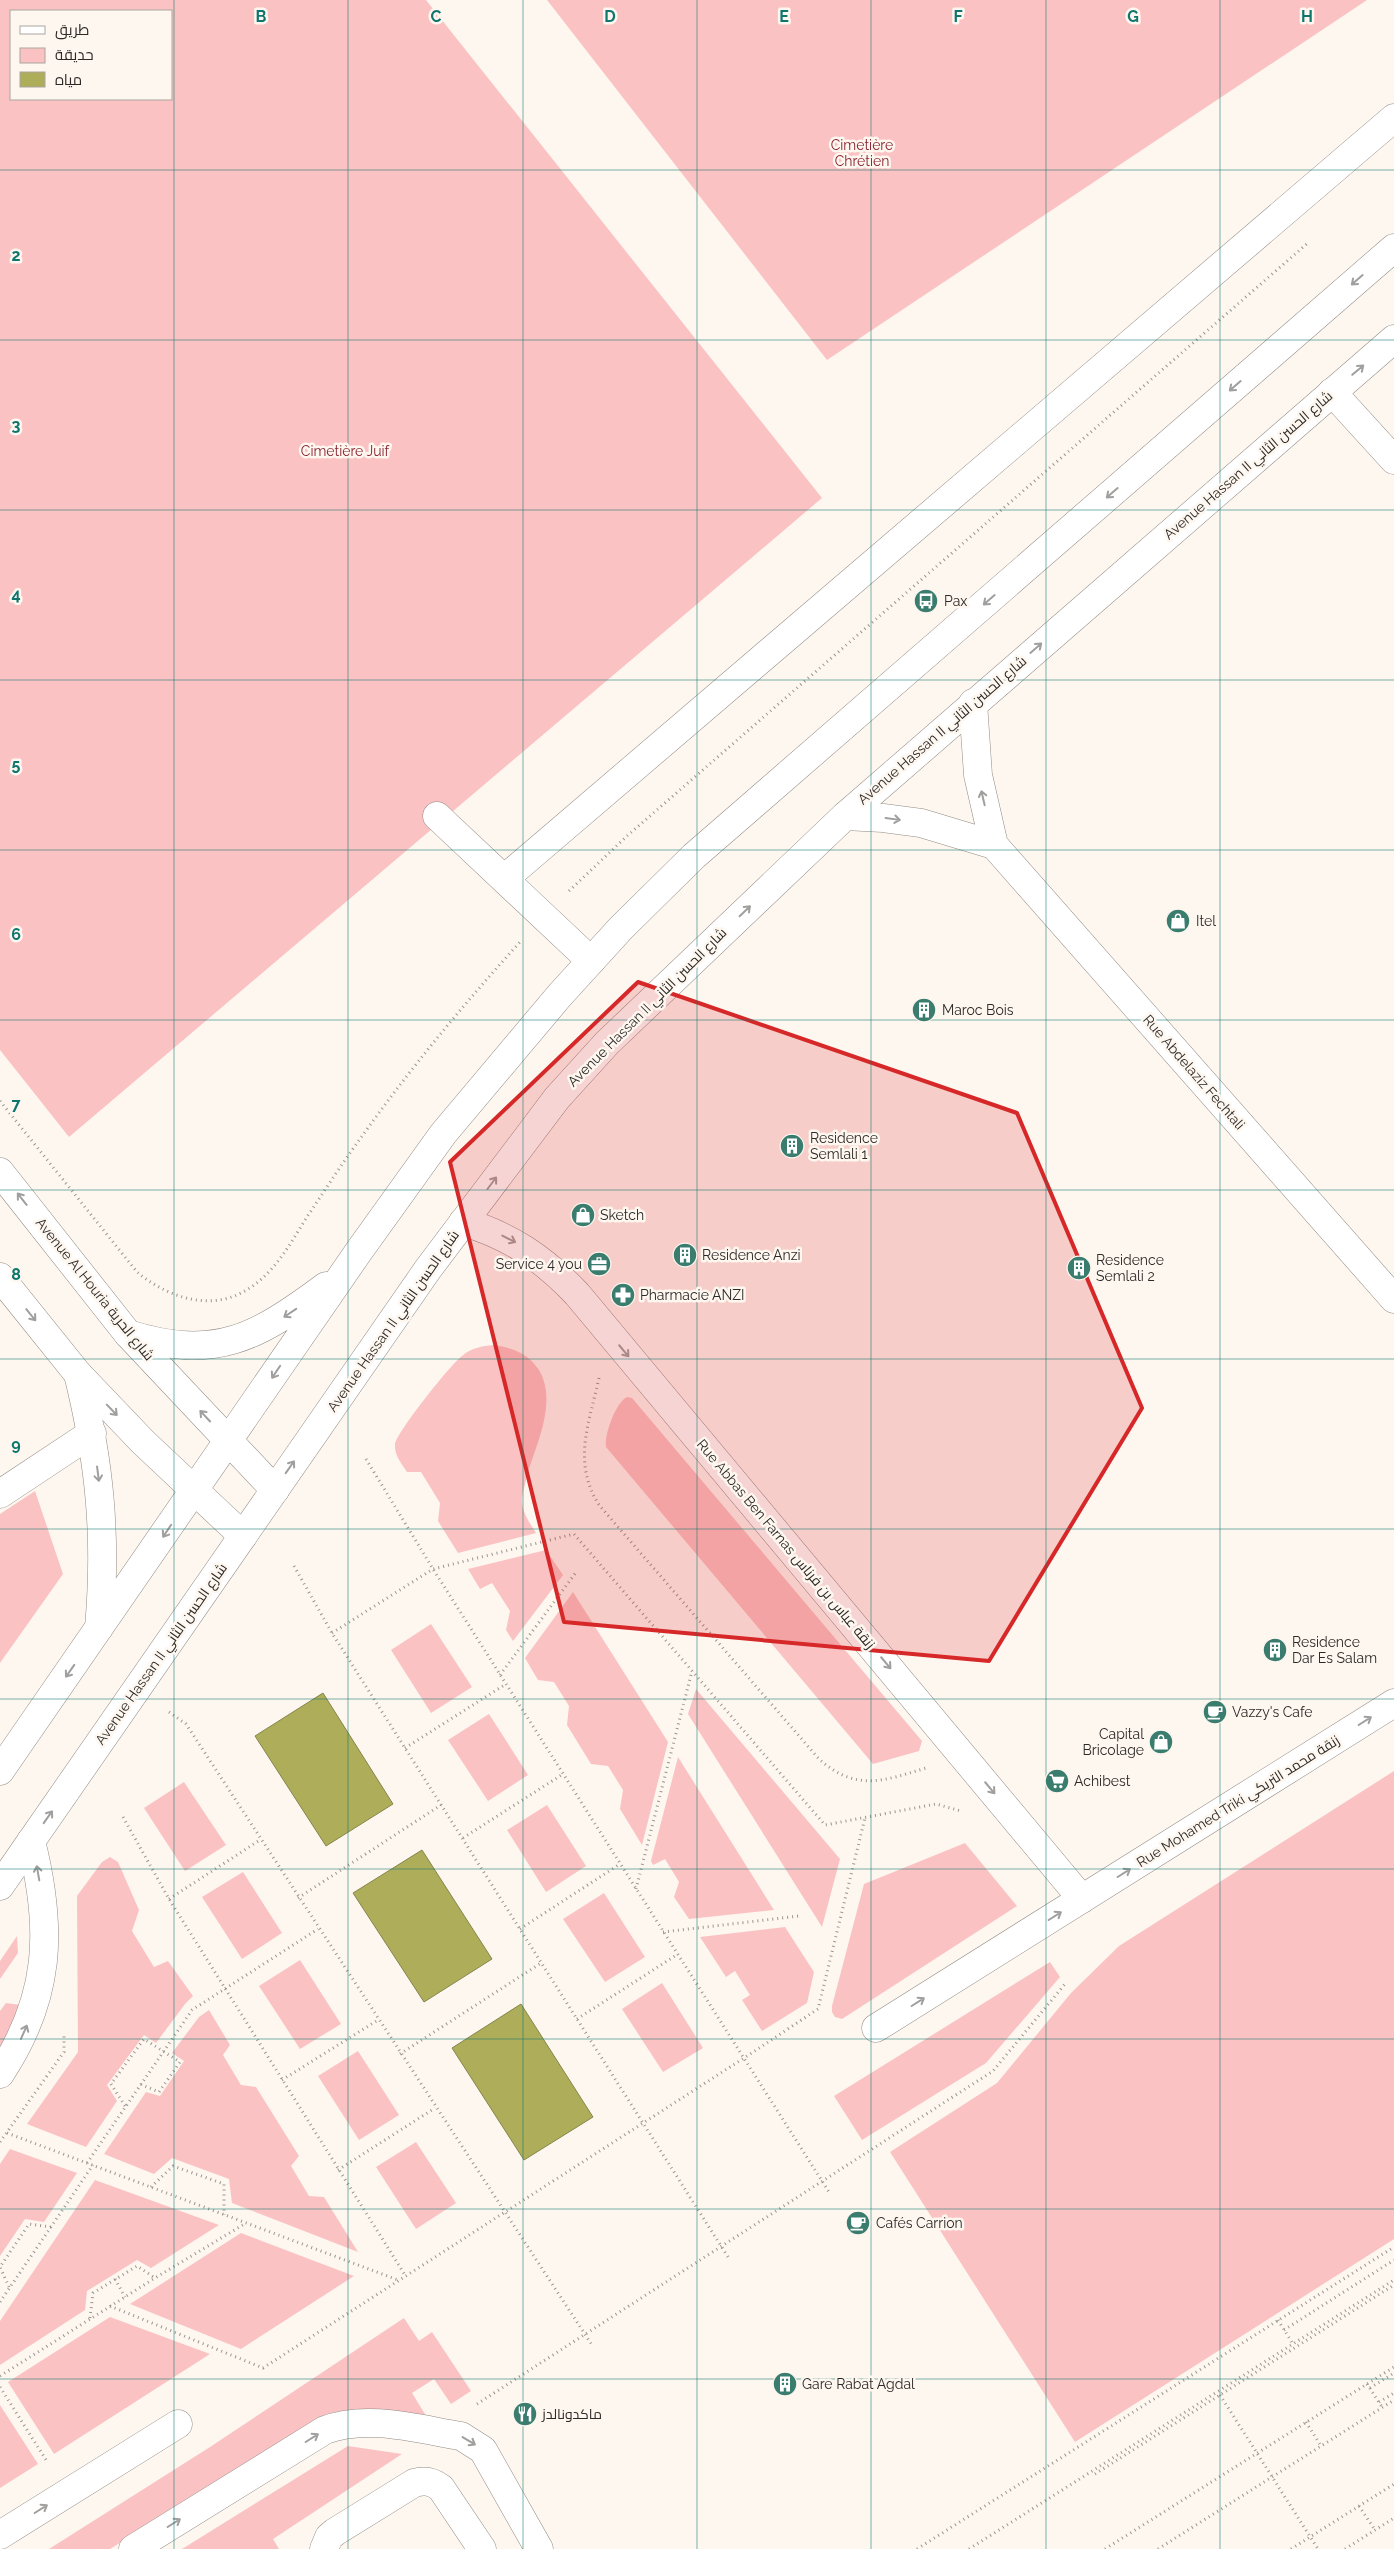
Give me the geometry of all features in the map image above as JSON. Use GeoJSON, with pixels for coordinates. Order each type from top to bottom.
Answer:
{"type":"FeatureCollection","features":[{"type":"Feature","properties":{"kind":"main road"},"geometry":{"type":"LineString","coordinates":[[504,879],[1394,118]]}},
{"type":"Feature","properties":{"kind":"main road"},"geometry":{"type":"LineString","coordinates":[[0,1771],[343,1274],[443,1134],[512,1049],[591,961],[694,856],[1394,248]]}},
{"type":"Feature","properties":{"kind":"main road","name":"Avenue Hassan II شارع الحسن الثاني"},"geometry":{"type":"LineString","coordinates":[[0,1886],[274,1490],[463,1222],[556,1098],[607,1043],[845,816],[1394,339]]}},
{"type":"Feature","properties":{"kind":"main road"},"geometry":{"type":"LineString","coordinates":[[1332,392],[1394,460]]}},
{"type":"Feature","properties":{"kind":"main road"},"geometry":{"type":"LineString","coordinates":[[845,816],[921,823],[994,845],[978,775],[973,703]]}},
{"type":"Feature","properties":{"kind":"main road"},"geometry":{"type":"LineString","coordinates":[[436,816],[591,961]]}},
{"type":"Feature","properties":{"kind":"main road","name":"Rue Abdelaziz Fechtali"},"geometry":{"type":"LineString","coordinates":[[994,845],[1394,1299]]}},
{"type":"Feature","properties":{"kind":"main road","name":"Avenue Al Houria شارع الحرية"},"geometry":{"type":"LineString","coordinates":[[0,1172],[128,1334],[274,1490]]}},
{"type":"Feature","properties":{"kind":"main road","name":"Rue Abbas Ben Farnas زنقة عباس بن فرناس"},"geometry":{"type":"LineString","coordinates":[[463,1222],[487,1229],[512,1240],[536,1256],[571,1287],[1082,1899]]}},
{"type":"Feature","properties":{"kind":"main road"},"geometry":{"type":"LineString","coordinates":[[128,1334],[156,1343],[186,1346],[216,1344],[245,1337],[272,1325],[343,1274]]}},
{"type":"Feature","properties":{"kind":"main road"},"geometry":{"type":"LineString","coordinates":[[0,1278],[78,1374],[143,1442],[243,1536]]}},
{"type":"Feature","properties":{"kind":"main road"},"geometry":{"type":"LineString","coordinates":[[78,1374],[92,1433],[102,1522],[102,1591],[98,1631]]}},
{"type":"Feature","properties":{"kind":"main road"},"geometry":{"type":"LineString","coordinates":[[0,1494],[92,1433]]}},
{"type":"Feature","properties":{"kind":"main road","name":"Rue Mohamed Triki زنقة محمد التريكي"},"geometry":{"type":"LineString","coordinates":[[876,2028],[1394,1703]]}},
{"type":"Feature","properties":{"kind":"main road"},"geometry":{"type":"LineString","coordinates":[[0,2074],[24,2035],[39,1990],[46,1930],[31,1841]]}},
{"type":"Feature","properties":{"kind":"main road"},"geometry":{"type":"LineString","coordinates":[[133,2549],[332,2427],[368,2422],[461,2436],[483,2450],[539,2549]]}},
{"type":"Feature","properties":{"kind":"main road"},"geometry":{"type":"LineString","coordinates":[[0,2535],[178,2424]]}},
{"type":"Feature","properties":{"kind":"main road"},"geometry":{"type":"LineString","coordinates":[[324,2549],[329,2537],[335,2532],[414,2483],[421,2481],[436,2484],[441,2488],[482,2549]]}},
{"type":"Feature","properties":{"kind":"path"},"geometry":{"type":"LineString","coordinates":[[0,1101],[137,1272],[155,1287],[176,1296],[200,1301],[224,1299],[246,1290],[265,1276],[281,1258],[359,1140],[414,1066],[472,994],[544,916],[627,836],[1311,240]]}},
{"type":"Feature","properties":{"kind":"path"},"geometry":{"type":"LineString","coordinates":[[609,1334],[583,1458],[587,1483],[599,1505],[819,1760],[831,1770],[861,1782],[879,1782],[963,1756]]}},
{"type":"Feature","properties":{"kind":"path"},"geometry":{"type":"LineString","coordinates":[[366,1459],[433,1569],[829,2192]]}},
{"type":"Feature","properties":{"kind":"path"},"geometry":{"type":"LineString","coordinates":[[332,1633],[433,1569],[574,1534],[825,1825],[936,1804],[963,1812]]}},
{"type":"Feature","properties":{"kind":"path"},"geometry":{"type":"LineString","coordinates":[[294,1566],[332,1633],[728,2257]]}},
{"type":"Feature","properties":{"kind":"path"},"geometry":{"type":"LineString","coordinates":[[500,1675],[577,1571]]}},
{"type":"Feature","properties":{"kind":"path"},"geometry":{"type":"LineString","coordinates":[[636,1889],[692,1670]]}},
{"type":"Feature","properties":{"kind":"path"},"geometry":{"type":"LineString","coordinates":[[405,1748],[506,1684]]}},
{"type":"Feature","properties":{"kind":"path"},"geometry":{"type":"LineString","coordinates":[[169,1712],[186,1724],[318,1929],[592,2345]]}},
{"type":"Feature","properties":{"kind":"path"},"geometry":{"type":"LineString","coordinates":[[463,1838],[563,1774]]}},
{"type":"Feature","properties":{"kind":"path"},"geometry":{"type":"LineString","coordinates":[[298,1898],[441,1805]]}},
{"type":"Feature","properties":{"kind":"path"},"geometry":{"type":"LineString","coordinates":[[123,1817],[168,1899],[405,2276]]}},
{"type":"Feature","properties":{"kind":"path"},"geometry":{"type":"LineString","coordinates":[[110,2306],[263,2368],[744,2058],[818,2010],[865,1818]]}},
{"type":"Feature","properties":{"kind":"path"},"geometry":{"type":"LineString","coordinates":[[168,1899],[260,1840]]}},
{"type":"Feature","properties":{"kind":"path"},"geometry":{"type":"LineString","coordinates":[[520,1929],[620,1864]]}},
{"type":"Feature","properties":{"kind":"path"},"geometry":{"type":"LineString","coordinates":[[663,1932],[799,1916]]}},
{"type":"Feature","properties":{"kind":"path"},"geometry":{"type":"LineString","coordinates":[[87,2163],[192,2010],[318,1929]]}},
{"type":"Feature","properties":{"kind":"path"},"geometry":{"type":"LineString","coordinates":[[577,2019],[678,1954]]}},
{"type":"Feature","properties":{"kind":"path"},"geometry":{"type":"LineString","coordinates":[[400,2054],[541,1963]]}},
{"type":"Feature","properties":{"kind":"path"},"geometry":{"type":"LineString","coordinates":[[448,2434],[458,2416],[993,2071],[1065,1984]]}},
{"type":"Feature","properties":{"kind":"path"},"geometry":{"type":"LineString","coordinates":[[282,2080],[378,2020]]}},
{"type":"Feature","properties":{"kind":"path"},"geometry":{"type":"LineString","coordinates":[[125,2106],[111,2084],[144,2039],[180,2062],[159,2092],[140,2084]]}},
{"type":"Feature","properties":{"kind":"path"},"geometry":{"type":"LineString","coordinates":[[338,2170],[436,2108]]}},
{"type":"Feature","properties":{"kind":"path"},"geometry":{"type":"LineString","coordinates":[[6,2133],[398,2280]]}},
{"type":"Feature","properties":{"kind":"path"},"geometry":{"type":"LineString","coordinates":[[0,2302],[93,2165]]}},
{"type":"Feature","properties":{"kind":"path"},"geometry":{"type":"LineString","coordinates":[[150,2187],[173,2166],[224,2184],[224,2215]]}},
{"type":"Feature","properties":{"kind":"path"},"geometry":{"type":"LineString","coordinates":[[0,2376],[246,2223]]}},
{"type":"Feature","properties":{"kind":"path"},"geometry":{"type":"LineString","coordinates":[[10,2288],[0,2267],[29,2224],[51,2228]]}},
{"type":"Feature","properties":{"kind":"path"},"geometry":{"type":"LineString","coordinates":[[917,2549],[1394,2247]]}},
{"type":"Feature","properties":{"kind":"path"},"geometry":{"type":"LineString","coordinates":[[1284,2330],[1394,2260]]}},
{"type":"Feature","properties":{"kind":"path"},"geometry":{"type":"LineString","coordinates":[[90,2319],[93,2293],[115,2279],[137,2266],[155,2278]]}},
{"type":"Feature","properties":{"kind":"path"},"geometry":{"type":"LineString","coordinates":[[115,2279],[125,2297]]}},
{"type":"Feature","properties":{"kind":"path"},"geometry":{"type":"LineString","coordinates":[[969,2549],[1394,2280]]}},
{"type":"Feature","properties":{"kind":"path"},"geometry":{"type":"LineString","coordinates":[[1095,2474],[1394,2285]]}},
{"type":"Feature","properties":{"kind":"path"},"geometry":{"type":"LineString","coordinates":[[1278,2320],[1293,2344]]}},
{"type":"Feature","properties":{"kind":"path"},"geometry":{"type":"LineString","coordinates":[[1105,2549],[1394,2366]]}},
{"type":"Feature","properties":{"kind":"path"},"geometry":{"type":"LineString","coordinates":[[1370,2388],[1394,2374]]}},
{"type":"Feature","properties":{"kind":"path"},"geometry":{"type":"LineString","coordinates":[[1366,2384],[1382,2407]]}},
{"type":"Feature","properties":{"kind":"path"},"geometry":{"type":"LineString","coordinates":[[0,2387],[48,2463]]}},
{"type":"Feature","properties":{"kind":"path"},"geometry":{"type":"LineString","coordinates":[[1379,2402],[1394,2393]]}},
{"type":"Feature","properties":{"kind":"path"},"geometry":{"type":"LineString","coordinates":[[1220,2395],[1318,2549]]}},
{"type":"Feature","properties":{"kind":"path"},"geometry":{"type":"LineString","coordinates":[[1158,2549],[1394,2400]]}},
{"type":"Feature","properties":{"kind":"path"},"geometry":{"type":"LineString","coordinates":[[1306,2422],[1321,2446]]}},
{"type":"Feature","properties":{"kind":"path"},"geometry":{"type":"LineString","coordinates":[[1291,2549],[1394,2484]]}},
{"type":"Feature","properties":{"kind":"path"},"geometry":{"type":"LineString","coordinates":[[1359,2506],[1375,2530]]}},
{"type":"Feature","properties":{"kind":"path"},"geometry":{"type":"LineString","coordinates":[[1345,2549],[1394,2518]]}},
{"type":"Feature","properties":{"kind":"highlighted area"},"geometry":{"type":"Polygon","coordinates":[[[638,982],[1017,1113],[1142,1408],[989,1661],[564,1622],[450,1162],[638,982]]]}},
{"type":"Feature","properties":{"kind":"green space","name":"Cimetière Juif"},"geometry":{"type":"Polygon","coordinates":[[[0,0],[426,0],[822,498],[69,1137],[0,1050],[0,0]]]}},
{"type":"Feature","properties":{"kind":"green space","name":"Cimetière Chrétien"},"geometry":{"type":"Polygon","coordinates":[[[547,0],[1367,0],[827,360],[547,0]]]}},
{"type":"Feature","properties":{"kind":"green space"},"geometry":{"type":"Polygon","coordinates":[[[494,1345],[525,1355],[535,1364],[544,1382],[546,1407],[544,1421],[522,1498],[525,1514],[536,1533],[458,1553],[438,1521],[440,1503],[421,1472],[407,1472],[397,1455],[395,1444],[414,1413],[465,1353],[473,1349],[494,1345]]]}},
{"type":"Feature","properties":{"kind":"green space"},"geometry":{"type":"Polygon","coordinates":[[[627,1397],[632,1398],[922,1741],[919,1751],[873,1764],[606,1447],[607,1435],[612,1419],[619,1405],[627,1397]]]}},
{"type":"Feature","properties":{"kind":"green space"},"geometry":{"type":"Polygon","coordinates":[[[35,1491],[63,1574],[0,1663],[0,1514],[35,1491]]]}},
{"type":"Feature","properties":{"kind":"green space"},"geometry":{"type":"Polygon","coordinates":[[[546,1550],[563,1575],[513,1641],[506,1630],[510,1611],[492,1583],[480,1589],[468,1569],[546,1550]]]}},
{"type":"Feature","properties":{"kind":"green space"},"geometry":{"type":"Polygon","coordinates":[[[573,1592],[668,1742],[642,1845],[620,1809],[623,1790],[608,1766],[591,1764],[567,1725],[569,1706],[554,1682],[538,1680],[525,1658],[573,1592]]]}},
{"type":"Feature","properties":{"kind":"green space"},"geometry":{"type":"Polygon","coordinates":[[[431,1624],[472,1687],[431,1713],[391,1650],[431,1624]]]}},
{"type":"Feature","properties":{"kind":"green space"},"geometry":{"type":"Polygon","coordinates":[[[696,1689],[840,1859],[822,1927],[688,1714],[696,1689]]]}},
{"type":"Feature","properties":{"kind":"green space"},"geometry":{"type":"Polygon","coordinates":[[[489,1714],[528,1775],[488,1801],[448,1740],[489,1714]]]}},
{"type":"Feature","properties":{"kind":"green space"},"geometry":{"type":"Polygon","coordinates":[[[678,1757],[774,1910],[689,1919],[674,1897],[679,1882],[665,1859],[653,1865],[651,1861],[678,1757]]]}},
{"type":"Feature","properties":{"kind":"green space"},"geometry":{"type":"Polygon","coordinates":[[[1394,1771],[1394,2239],[1075,2442],[890,2152],[997,2083],[1071,1993],[1119,1946],[1394,1771]]]}},
{"type":"Feature","properties":{"kind":"green space"},"geometry":{"type":"Polygon","coordinates":[[[184,1782],[226,1845],[185,1871],[144,1808],[184,1782]]]}},
{"type":"Feature","properties":{"kind":"green space"},"geometry":{"type":"Polygon","coordinates":[[[547,1805],[586,1866],[546,1892],[507,1830],[547,1805]]]}},
{"type":"Feature","properties":{"kind":"green space"},"geometry":{"type":"Polygon","coordinates":[[[965,1843],[1017,1906],[842,2019],[835,2017],[832,2012],[832,2006],[864,1884],[965,1843]]]}},
{"type":"Feature","properties":{"kind":"green space"},"geometry":{"type":"Polygon","coordinates":[[[110,1857],[118,1862],[139,1910],[132,1931],[154,1967],[168,1961],[193,1996],[156,2043],[144,2035],[107,2085],[117,2101],[86,2147],[27,2124],[78,2052],[77,1896],[102,1862],[110,1857]]]}},
{"type":"Feature","properties":{"kind":"green space"},"geometry":{"type":"Polygon","coordinates":[[[243,1872],[282,1933],[242,1959],[202,1897],[243,1872]]]}},
{"type":"Feature","properties":{"kind":"green space"},"geometry":{"type":"Polygon","coordinates":[[[604,1893],[645,1957],[605,1982],[563,1919],[604,1893]]]}},
{"type":"Feature","properties":{"kind":"green space"},"geometry":{"type":"Polygon","coordinates":[[[785,1927],[814,1972],[807,2003],[762,2031],[742,2000],[750,1995],[735,1971],[726,1977],[700,1937],[785,1927]]]}},
{"type":"Feature","properties":{"kind":"green space"},"geometry":{"type":"Polygon","coordinates":[[[17,1936],[18,1953],[0,1979],[0,1961],[17,1936]]]}},
{"type":"Feature","properties":{"kind":"green space"},"geometry":{"type":"Polygon","coordinates":[[[300,1960],[341,2024],[300,2049],[259,1986],[300,1960]]]}},
{"type":"Feature","properties":{"kind":"green space"},"geometry":{"type":"Polygon","coordinates":[[[1050,1962],[1060,1977],[986,2063],[862,2140],[834,2096],[1050,1962]]]}},
{"type":"Feature","properties":{"kind":"green space"},"geometry":{"type":"Polygon","coordinates":[[[662,1983],[703,2048],[663,2072],[622,2009],[662,1983]]]}},
{"type":"Feature","properties":{"kind":"green space"},"geometry":{"type":"Polygon","coordinates":[[[6,2003],[21,2005],[0,2054],[0,2011],[6,2003]]]}},
{"type":"Feature","properties":{"kind":"green space"},"geometry":{"type":"Polygon","coordinates":[[[209,2010],[230,2045],[223,2055],[241,2085],[256,2087],[299,2156],[291,2166],[309,2196],[324,2197],[358,2252],[232,2203],[229,2179],[172,2158],[154,2174],[104,2154],[146,2092],[160,2096],[184,2061],[172,2053],[199,2017],[209,2010]]]}},
{"type":"Feature","properties":{"kind":"green space"},"geometry":{"type":"Polygon","coordinates":[[[358,2051],[399,2115],[359,2140],[318,2076],[358,2051]]]}},
{"type":"Feature","properties":{"kind":"green space"},"geometry":{"type":"Polygon","coordinates":[[[416,2142],[456,2203],[416,2229],[376,2167],[416,2142]]]}},
{"type":"Feature","properties":{"kind":"green space"},"geometry":{"type":"Polygon","coordinates":[[[10,2149],[77,2173],[44,2222],[25,2219],[0,2256],[0,2164],[10,2149]]]}},
{"type":"Feature","properties":{"kind":"green space"},"geometry":{"type":"Polygon","coordinates":[[[95,2180],[219,2225],[151,2268],[137,2260],[87,2291],[85,2310],[0,2365],[0,2321],[95,2180]]]}},
{"type":"Feature","properties":{"kind":"green space"},"geometry":{"type":"Polygon","coordinates":[[[241,2233],[354,2276],[241,2349],[130,2304],[241,2233]]]}},
{"type":"Feature","properties":{"kind":"green space"},"geometry":{"type":"Polygon","coordinates":[[[110,2317],[210,2354],[54,2454],[8,2382],[110,2317]]]}},
{"type":"Feature","properties":{"kind":"green space"},"geometry":{"type":"Polygon","coordinates":[[[404,2318],[419,2341],[432,2332],[471,2391],[451,2404],[434,2379],[412,2393],[428,2419],[363,2410],[350,2410],[325,2415],[110,2549],[49,2549],[210,2447],[404,2318]]]}},
{"type":"Feature","properties":{"kind":"green space"},"geometry":{"type":"Polygon","coordinates":[[[0,2405],[38,2464],[0,2488],[0,2405]]]}},
{"type":"Feature","properties":{"kind":"green space"},"geometry":{"type":"Polygon","coordinates":[[[348,2446],[402,2454],[273,2539],[279,2549],[182,2549],[348,2446]]]}},
{"type":"Feature","properties":{"kind":"water"},"geometry":{"type":"Polygon","coordinates":[[[323,1693],[393,1804],[326,1846],[255,1736],[323,1693]]]}},
{"type":"Feature","properties":{"kind":"water"},"geometry":{"type":"Polygon","coordinates":[[[422,1850],[492,1959],[424,2002],[353,1893],[422,1850]]]}},
{"type":"Feature","properties":{"kind":"water"},"geometry":{"type":"Polygon","coordinates":[[[521,2004],[593,2117],[524,2160],[452,2048],[521,2004]]]}},
{"type":"Feature","properties":{"kind":"place","name":"Pax"},"geometry":{"type":"Point","coordinates":[926,601]}},
{"type":"Feature","properties":{"kind":"place","name":"Itel"},"geometry":{"type":"Point","coordinates":[1178,921]}},
{"type":"Feature","properties":{"kind":"place","name":"Maroc Bois"},"geometry":{"type":"Point","coordinates":[924,1010]}},
{"type":"Feature","properties":{"kind":"place","name":"Residence Semlali 1"},"geometry":{"type":"Point","coordinates":[792,1146]}},
{"type":"Feature","properties":{"kind":"place","name":"Sketch"},"geometry":{"type":"Point","coordinates":[583,1215]}},
{"type":"Feature","properties":{"kind":"place","name":"Residence Anzi"},"geometry":{"type":"Point","coordinates":[685,1255]}},
{"type":"Feature","properties":{"kind":"place","name":"Service 4 you"},"geometry":{"type":"Point","coordinates":[599,1264]}},
{"type":"Feature","properties":{"kind":"place","name":"Residence Semlali 2"},"geometry":{"type":"Point","coordinates":[1079,1268]}},
{"type":"Feature","properties":{"kind":"place","name":"Pharmacie ANZI"},"geometry":{"type":"Point","coordinates":[623,1295]}},
{"type":"Feature","properties":{"kind":"place","name":"Residence Dar Es Salam"},"geometry":{"type":"Point","coordinates":[1275,1650]}},
{"type":"Feature","properties":{"kind":"place","name":"Vazzy's Cafe"},"geometry":{"type":"Point","coordinates":[1215,1712]}},
{"type":"Feature","properties":{"kind":"place","name":"Capital Bricolage"},"geometry":{"type":"Point","coordinates":[1161,1742]}},
{"type":"Feature","properties":{"kind":"place","name":"Achibest"},"geometry":{"type":"Point","coordinates":[1057,1781]}},
{"type":"Feature","properties":{"kind":"place","name":"Cafés Carrion"},"geometry":{"type":"Point","coordinates":[858,2223]}},
{"type":"Feature","properties":{"kind":"place","name":"Gare Rabat Agdal"},"geometry":{"type":"Point","coordinates":[785,2384]}},
{"type":"Feature","properties":{"kind":"place","name":"ماكدونالدز"},"geometry":{"type":"Point","coordinates":[525,2414]}}]}
